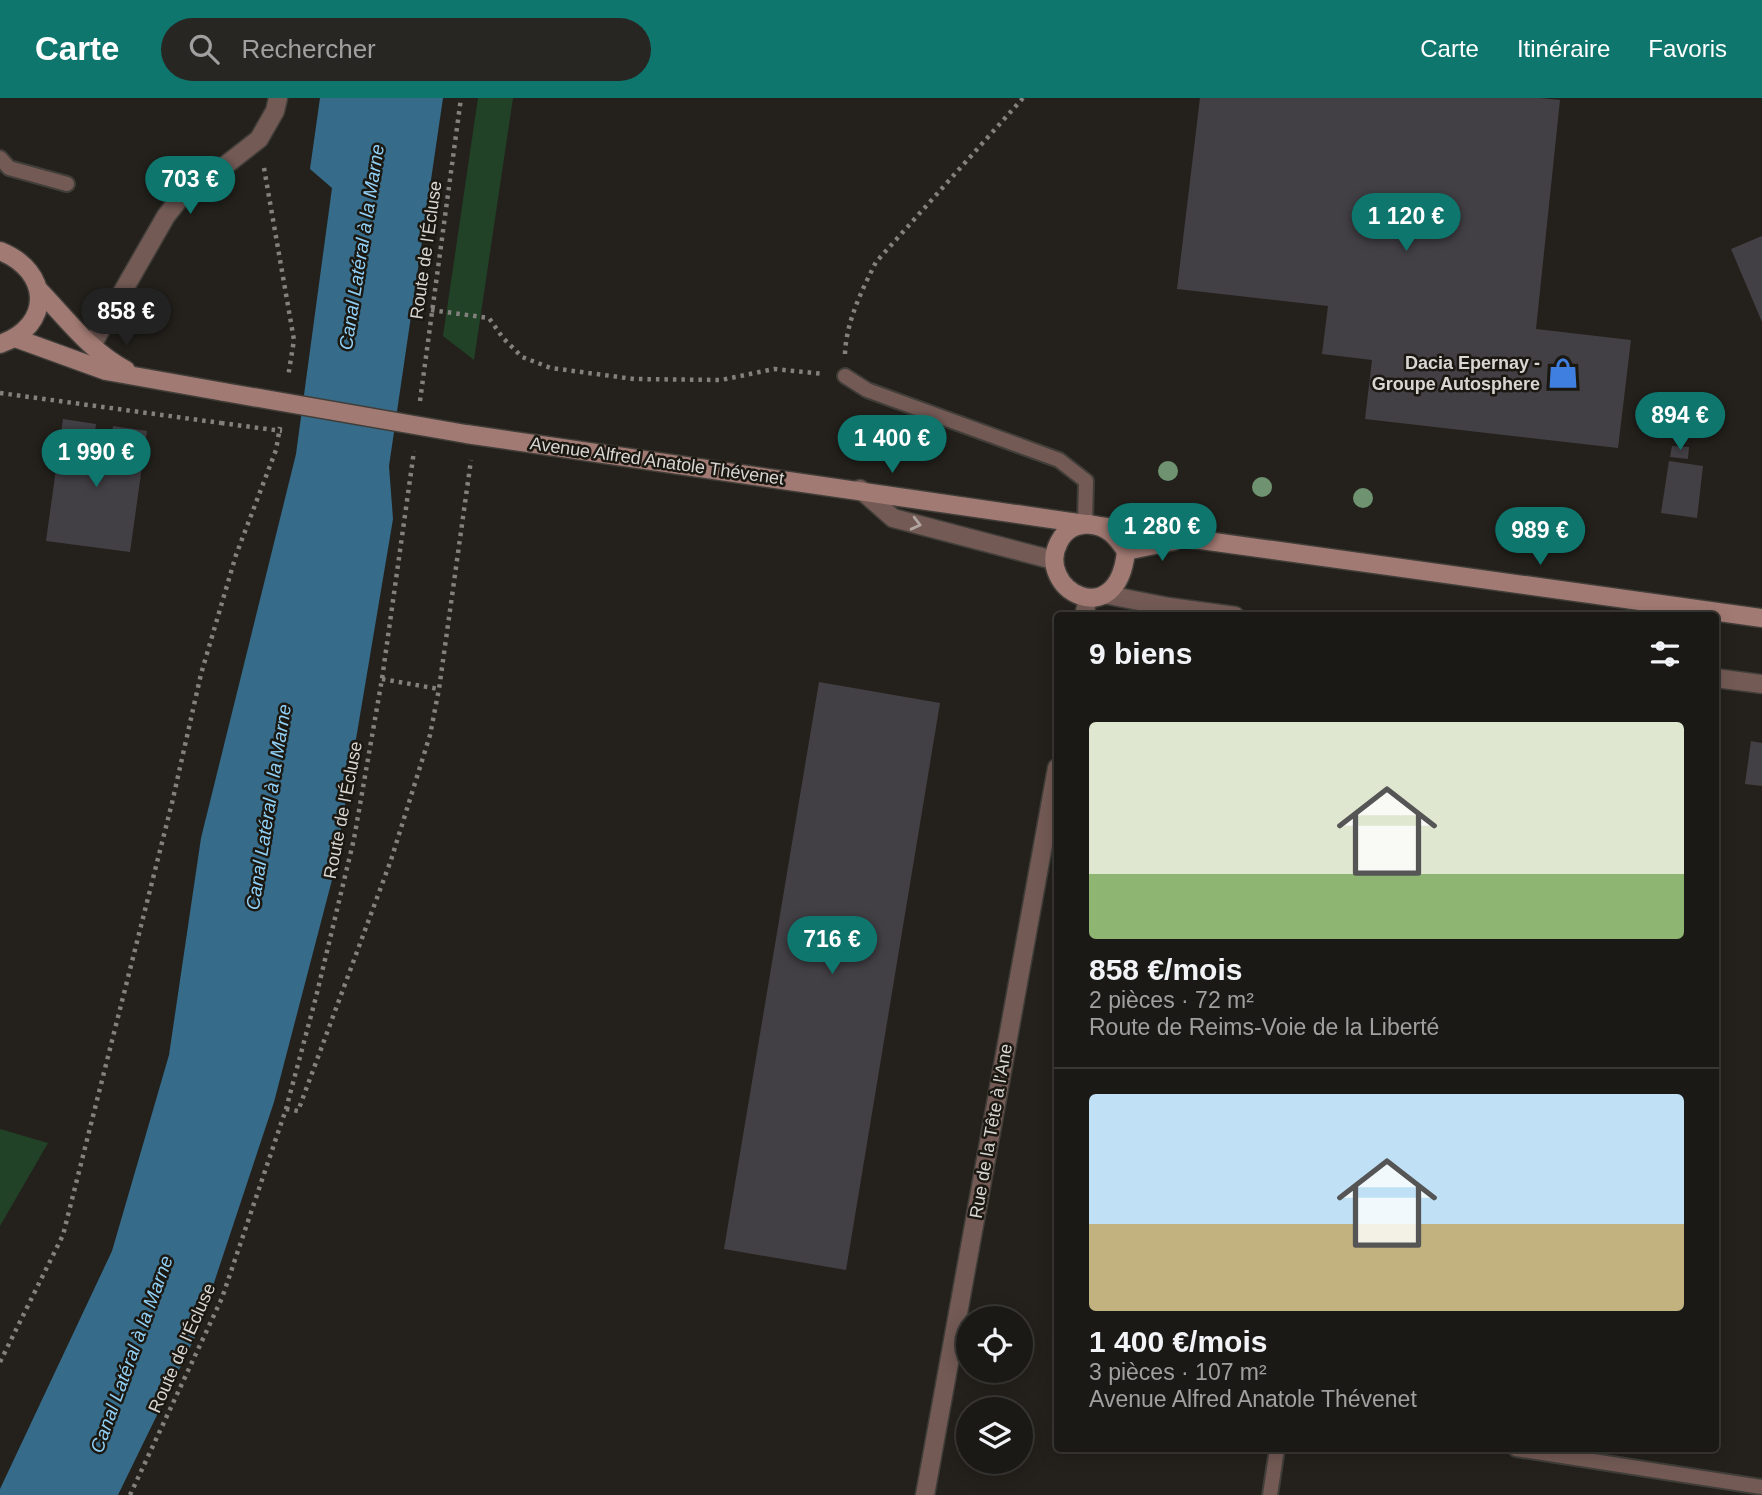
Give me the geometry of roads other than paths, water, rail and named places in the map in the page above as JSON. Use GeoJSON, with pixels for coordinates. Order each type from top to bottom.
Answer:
{"type":"FeatureCollection","features":[{"type":"Feature","properties":{"kind":"main road"},"geometry":{"type":"LineString","coordinates":[[0,251],[18,258],[32,272],[38,290],[38,309],[30,326],[8,341]]}},
{"type":"Feature","properties":{"kind":"main road"},"geometry":{"type":"LineString","coordinates":[[38,290],[112,363],[141,378]]}},
{"type":"Feature","properties":{"kind":"main road","name":"Avenue Alfred Anatole Thévenet"},"geometry":{"type":"LineString","coordinates":[[8,341],[106,371],[466,434],[1762,618]]}},
{"type":"Feature","properties":{"kind":"main road"},"geometry":{"type":"LineString","coordinates":[[1088,524],[1105,528],[1114,534],[1126,551],[1119,581],[1108,595],[1086,607],[1063,585],[1053,560],[1057,545],[1075,525],[1088,524]]}},
{"type":"Feature","properties":{"kind":"main road"},"geometry":{"type":"LineString","coordinates":[[1126,551],[1190,538]]}},
{"type":"Feature","properties":{"kind":"street"},"geometry":{"type":"LineString","coordinates":[[92,345],[166,216],[185,192],[218,171],[259,139],[275,111],[278,98]]}},
{"type":"Feature","properties":{"kind":"street"},"geometry":{"type":"LineString","coordinates":[[860,489],[893,518],[1053,560]]}},
{"type":"Feature","properties":{"kind":"street"},"geometry":{"type":"LineString","coordinates":[[1108,595],[1205,612]]}},
{"type":"Feature","properties":{"kind":"street"},"geometry":{"type":"LineString","coordinates":[[1719,679],[1762,684]]}},
{"type":"Feature","properties":{"kind":"street","name":"Rue de la Tête à l'Ane"},"geometry":{"type":"LineString","coordinates":[[925,1495],[1054,785]]}},
{"type":"Feature","properties":{"kind":"lane"},"geometry":{"type":"LineString","coordinates":[[0,158],[9,168],[67,184]]}},
{"type":"Feature","properties":{"kind":"lane"},"geometry":{"type":"LineString","coordinates":[[845,376],[867,390],[1059,460],[1086,481],[1088,524]]}},
{"type":"Feature","properties":{"kind":"lane"},"geometry":{"type":"LineString","coordinates":[[1270,1495],[1277,1452]]}},
{"type":"Feature","properties":{"kind":"lane"},"geometry":{"type":"LineString","coordinates":[[1535,1452],[1762,1487]]}},
{"type":"Feature","properties":{"kind":"water","name":"Canal Latéral à la Marne"},"geometry":{"type":"Polygon","coordinates":[[[320,98],[443,98],[389,466],[393,519],[333,876],[274,1102],[198,1331],[118,1495],[0,1495],[0,1489],[112,1251],[169,1055],[201,838],[296,454],[332,188],[310,169],[320,98]]]}},
{"type":"Feature","properties":{"kind":"place","name":"Dacia Epernay - Groupe Autosphere"},"geometry":{"type":"Point","coordinates":[1563,373]}}]}
